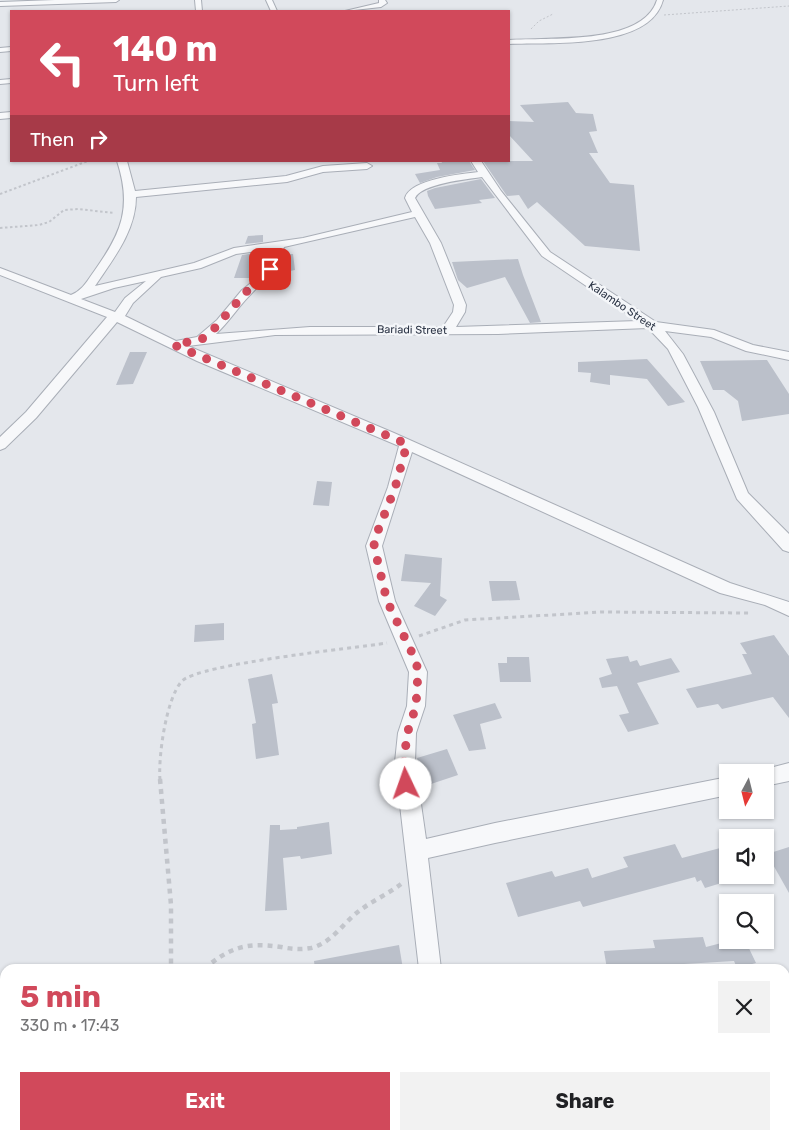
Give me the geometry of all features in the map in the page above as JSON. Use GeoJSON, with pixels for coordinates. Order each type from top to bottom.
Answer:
{"type":"FeatureCollection","features":[{"type":"Feature","properties":{"kind":"street"},"geometry":{"type":"LineString","coordinates":[[0,4],[116,0]]}},
{"type":"Feature","properties":{"kind":"street"},"geometry":{"type":"LineString","coordinates":[[355,10],[381,5],[384,3],[382,0]]}},
{"type":"Feature","properties":{"kind":"street"},"geometry":{"type":"LineString","coordinates":[[510,42],[606,37],[628,30],[651,17],[660,0]]}},
{"type":"Feature","properties":{"kind":"street"},"geometry":{"type":"LineString","coordinates":[[84,294],[126,228],[129,218],[132,194],[122,162]]}},
{"type":"Feature","properties":{"kind":"street","name":"Kalambo Street"},"geometry":{"type":"LineString","coordinates":[[477,162],[546,254],[651,324],[666,337],[680,355],[688,377],[710,417],[724,456],[744,498],[776,527],[789,546]]}},
{"type":"Feature","properties":{"kind":"street"},"geometry":{"type":"LineString","coordinates":[[132,194],[287,179],[323,168],[367,166]]}},
{"type":"Feature","properties":{"kind":"street"},"geometry":{"type":"LineString","coordinates":[[447,331],[459,312],[460,305],[430,232],[411,203],[412,192],[436,183],[484,174]]}},
{"type":"Feature","properties":{"kind":"street"},"geometry":{"type":"LineString","coordinates":[[69,299],[111,285],[159,276],[197,266],[234,251],[279,246],[419,213]]}},
{"type":"Feature","properties":{"kind":"street"},"geometry":{"type":"LineString","coordinates":[[202,339],[221,323],[246,292],[260,281],[270,269],[279,246]]}},
{"type":"Feature","properties":{"kind":"street"},"geometry":{"type":"LineString","coordinates":[[0,271],[117,317],[174,345],[407,444],[726,588],[769,600],[789,609]]}},
{"type":"Feature","properties":{"kind":"street"},"geometry":{"type":"LineString","coordinates":[[0,445],[15,432],[129,301],[159,276]]}},
{"type":"Feature","properties":{"kind":"street","name":"Bariadi Street"},"geometry":{"type":"LineString","coordinates":[[174,345],[202,339],[334,330],[447,331],[651,324],[714,334],[750,348],[789,356]]}},
{"type":"Feature","properties":{"kind":"street"},"geometry":{"type":"LineString","coordinates":[[0,433],[15,432]]}},
{"type":"Feature","properties":{"kind":"street"},"geometry":{"type":"LineString","coordinates":[[407,444],[395,488],[375,538],[374,546],[383,590],[416,661],[418,672],[417,699],[407,734],[404,762],[418,856],[422,912],[429,964]]}},
{"type":"Feature","properties":{"kind":"street"},"geometry":{"type":"LineString","coordinates":[[774,775],[789,772]]}},
{"type":"Feature","properties":{"kind":"street"},"geometry":{"type":"LineString","coordinates":[[418,856],[536,822],[629,807],[719,788]]}},
{"type":"Feature","properties":{"kind":"path"},"geometry":{"type":"LineString","coordinates":[[651,17],[789,6]]}},
{"type":"Feature","properties":{"kind":"path"},"geometry":{"type":"LineString","coordinates":[[532,40],[531,29],[534,25],[554,14]]}},
{"type":"Feature","properties":{"kind":"path"},"geometry":{"type":"LineString","coordinates":[[0,194],[85,162]]}},
{"type":"Feature","properties":{"kind":"path"},"geometry":{"type":"LineString","coordinates":[[0,228],[40,225],[49,222],[64,210],[109,212],[129,218]]}},
{"type":"Feature","properties":{"kind":"path"},"geometry":{"type":"LineString","coordinates":[[171,964],[171,905],[159,768],[161,738],[173,700],[182,681],[198,672],[235,665],[405,640],[466,620],[602,612],[755,614]]}},
{"type":"Feature","properties":{"kind":"path"},"geometry":{"type":"LineString","coordinates":[[211,964],[236,946],[266,945],[294,949],[320,945],[331,938],[356,912],[388,894],[401,884],[418,856]]}},
{"type":"Feature","properties":{"kind":"building"},"geometry":{"type":"Polygon","coordinates":[[[568,102],[576,113],[593,114],[597,131],[589,132],[598,153],[589,153],[610,183],[634,185],[640,251],[585,246],[537,202],[528,209],[519,195],[507,196],[484,162],[533,161],[510,136],[510,121],[534,122],[520,105],[568,102]]]}},
{"type":"Feature","properties":{"kind":"building"},"geometry":{"type":"Polygon","coordinates":[[[470,162],[475,170],[437,177],[420,183],[415,174],[440,170],[437,163],[470,162]]]}},
{"type":"Feature","properties":{"kind":"building"},"geometry":{"type":"Polygon","coordinates":[[[481,179],[495,198],[479,200],[482,203],[435,209],[428,196],[427,191],[435,188],[481,179]]]}},
{"type":"Feature","properties":{"kind":"building"},"geometry":{"type":"Polygon","coordinates":[[[263,235],[263,242],[245,244],[248,236],[263,235]]]}},
{"type":"Feature","properties":{"kind":"building"},"geometry":{"type":"Polygon","coordinates":[[[264,252],[264,256],[268,256],[255,278],[234,278],[242,255],[264,252]]]}},
{"type":"Feature","properties":{"kind":"building"},"geometry":{"type":"Polygon","coordinates":[[[283,254],[293,254],[295,270],[271,275],[283,254]]]}},
{"type":"Feature","properties":{"kind":"building"},"geometry":{"type":"Polygon","coordinates":[[[518,259],[541,322],[530,323],[505,277],[467,288],[458,280],[452,262],[518,259]]]}},
{"type":"Feature","properties":{"kind":"building"},"geometry":{"type":"Polygon","coordinates":[[[130,352],[147,352],[133,384],[116,385],[130,352]]]}},
{"type":"Feature","properties":{"kind":"building"},"geometry":{"type":"Polygon","coordinates":[[[647,359],[685,402],[668,406],[647,379],[610,375],[610,385],[590,382],[591,373],[578,372],[578,362],[647,359]]]}},
{"type":"Feature","properties":{"kind":"building"},"geometry":{"type":"Polygon","coordinates":[[[767,360],[789,394],[789,414],[742,421],[738,401],[724,390],[713,390],[700,361],[767,360]]]}},
{"type":"Feature","properties":{"kind":"building"},"geometry":{"type":"Polygon","coordinates":[[[317,481],[332,482],[329,506],[313,505],[317,481]]]}},
{"type":"Feature","properties":{"kind":"building"},"geometry":{"type":"Polygon","coordinates":[[[405,554],[442,558],[440,596],[447,600],[435,616],[414,606],[431,583],[401,581],[405,554]]]}},
{"type":"Feature","properties":{"kind":"building"},"geometry":{"type":"Polygon","coordinates":[[[489,581],[516,581],[520,600],[492,601],[489,581]]]}},
{"type":"Feature","properties":{"kind":"building"},"geometry":{"type":"Polygon","coordinates":[[[224,623],[224,640],[194,642],[195,625],[224,623]]]}},
{"type":"Feature","properties":{"kind":"building"},"geometry":{"type":"Polygon","coordinates":[[[774,635],[789,656],[789,718],[773,697],[722,709],[718,704],[697,708],[686,689],[752,674],[742,654],[747,654],[740,643],[774,635]]]}},
{"type":"Feature","properties":{"kind":"building"},"geometry":{"type":"Polygon","coordinates":[[[628,656],[630,662],[637,660],[640,666],[671,658],[680,672],[637,683],[659,724],[628,732],[619,715],[629,713],[617,686],[602,688],[599,678],[612,674],[606,659],[628,656]]]}},
{"type":"Feature","properties":{"kind":"building"},"geometry":{"type":"Polygon","coordinates":[[[507,657],[529,657],[531,682],[500,682],[498,663],[507,663],[507,657]]]}},
{"type":"Feature","properties":{"kind":"building"},"geometry":{"type":"Polygon","coordinates":[[[272,674],[278,703],[272,704],[279,755],[256,759],[252,724],[256,723],[248,679],[272,674]]]}},
{"type":"Feature","properties":{"kind":"building"},"geometry":{"type":"Polygon","coordinates":[[[495,703],[502,718],[480,724],[486,749],[469,751],[453,715],[495,703]]]}},
{"type":"Feature","properties":{"kind":"building"},"geometry":{"type":"Polygon","coordinates":[[[447,749],[458,775],[425,786],[417,758],[447,749]]]}},
{"type":"Feature","properties":{"kind":"building"},"geometry":{"type":"Polygon","coordinates":[[[329,822],[332,854],[301,859],[300,856],[283,858],[287,910],[265,911],[270,825],[280,825],[280,830],[297,829],[297,827],[329,822]]]}},
{"type":"Feature","properties":{"kind":"building"},"geometry":{"type":"Polygon","coordinates":[[[675,844],[682,858],[719,848],[719,884],[705,888],[701,880],[697,882],[695,877],[583,907],[580,901],[518,917],[506,883],[552,871],[555,877],[588,868],[592,878],[628,867],[623,857],[675,844]]]}},
{"type":"Feature","properties":{"kind":"building"},"geometry":{"type":"Polygon","coordinates":[[[789,847],[789,893],[774,866],[774,852],[789,847]]]}},
{"type":"Feature","properties":{"kind":"building"},"geometry":{"type":"Polygon","coordinates":[[[703,937],[706,947],[719,944],[719,949],[749,949],[756,963],[735,964],[734,961],[684,964],[606,964],[604,951],[655,948],[653,940],[703,937]]]}},
{"type":"Feature","properties":{"kind":"building"},"geometry":{"type":"Polygon","coordinates":[[[399,945],[402,964],[314,964],[314,961],[399,945]]]}},
{"type":"Feature","properties":{"kind":"route"},"geometry":{"type":"LineString","coordinates":[[270,269],[260,281],[246,292],[221,323],[202,339],[174,345],[236,373],[407,444],[395,488],[375,538],[374,546],[383,590],[416,661],[418,672],[419,686],[416,706],[407,734],[404,762],[406,784]]}}]}
